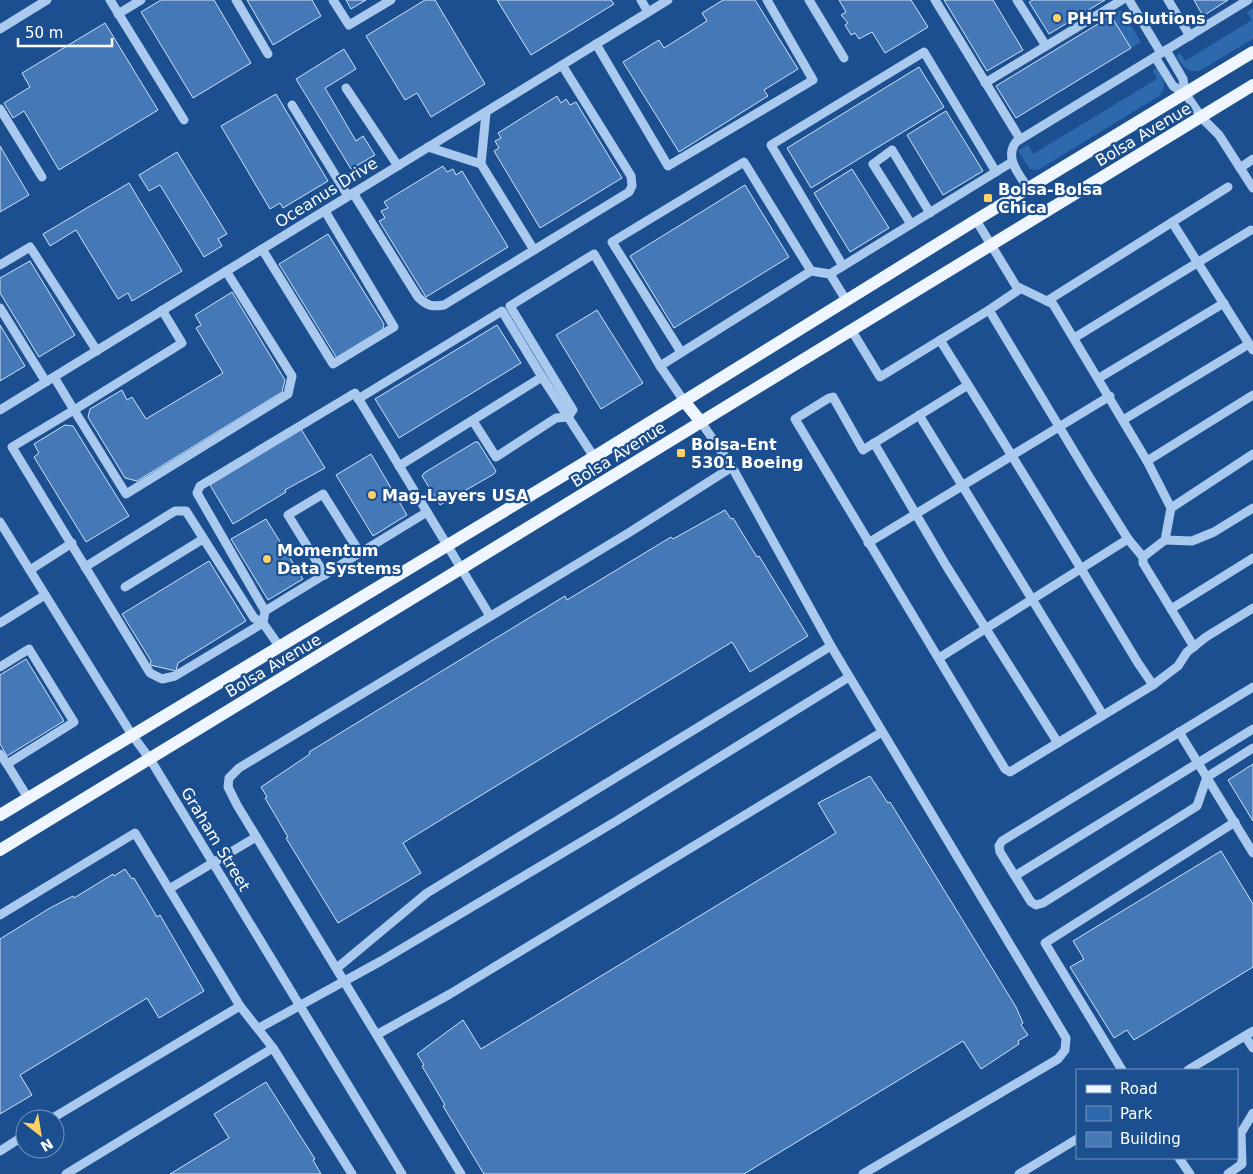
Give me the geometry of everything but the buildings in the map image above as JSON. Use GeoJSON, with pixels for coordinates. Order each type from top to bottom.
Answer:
{"type":"FeatureCollection","features":[{"type":"Feature","properties":{"kind":"main road","name":"Bolsa Avenue"},"geometry":{"type":"LineString","coordinates":[[0,815],[594,457],[1028,188],[1253,52]]}},
{"type":"Feature","properties":{"kind":"main road","name":"Bolsa Avenue"},"geometry":{"type":"LineString","coordinates":[[0,850],[1202,118],[1253,85]]}},
{"type":"Feature","properties":{"kind":"main road"},"geometry":{"type":"LineString","coordinates":[[684,401],[701,422]]}},
{"type":"Feature","properties":{"kind":"street"},"geometry":{"type":"LineString","coordinates":[[110,0],[184,120]]}},
{"type":"Feature","properties":{"kind":"street"},"geometry":{"type":"LineString","coordinates":[[118,14],[140,0]]}},
{"type":"Feature","properties":{"kind":"street"},"geometry":{"type":"LineString","coordinates":[[236,0],[268,54]]}},
{"type":"Feature","properties":{"kind":"street"},"geometry":{"type":"LineString","coordinates":[[333,0],[349,25],[391,0]]}},
{"type":"Feature","properties":{"kind":"street"},"geometry":{"type":"LineString","coordinates":[[641,0],[648,12]]}},
{"type":"Feature","properties":{"kind":"street","name":"Oceanus Drive"},"geometry":{"type":"LineString","coordinates":[[0,410],[668,0]]}},
{"type":"Feature","properties":{"kind":"street"},"geometry":{"type":"LineString","coordinates":[[596,44],[668,166],[813,80],[767,0]]}},
{"type":"Feature","properties":{"kind":"street"},"geometry":{"type":"LineString","coordinates":[[809,0],[844,58]]}},
{"type":"Feature","properties":{"kind":"street"},"geometry":{"type":"LineString","coordinates":[[935,0],[1020,140]]}},
{"type":"Feature","properties":{"kind":"street"},"geometry":{"type":"LineString","coordinates":[[1017,0],[1046,46]]}},
{"type":"Feature","properties":{"kind":"street"},"geometry":{"type":"LineString","coordinates":[[985,83],[1122,0]]}},
{"type":"Feature","properties":{"kind":"street"},"geometry":{"type":"LineString","coordinates":[[1129,0],[1161,54],[1173,86],[1185,93],[1202,118],[1219,135],[1253,188]]}},
{"type":"Feature","properties":{"kind":"street"},"geometry":{"type":"LineString","coordinates":[[1168,0],[1190,36]]}},
{"type":"Feature","properties":{"kind":"street"},"geometry":{"type":"LineString","coordinates":[[1028,188],[1012,162],[1012,150],[1020,140],[1248,0]]}},
{"type":"Feature","properties":{"kind":"street"},"geometry":{"type":"LineString","coordinates":[[0,29],[41,2]]}},
{"type":"Feature","properties":{"kind":"street"},"geometry":{"type":"LineString","coordinates":[[843,266],[771,145],[924,52],[996,172]]}},
{"type":"Feature","properties":{"kind":"street"},"geometry":{"type":"LineString","coordinates":[[1161,54],[1183,79],[1185,93]]}},
{"type":"Feature","properties":{"kind":"street"},"geometry":{"type":"LineString","coordinates":[[292,105],[418,297],[425,304],[434,306],[444,305],[629,192],[632,186],[632,176],[562,65]]}},
{"type":"Feature","properties":{"kind":"street"},"geometry":{"type":"LineString","coordinates":[[346,88],[398,166]]}},
{"type":"Feature","properties":{"kind":"street"},"geometry":{"type":"LineString","coordinates":[[0,109],[42,177]]}},
{"type":"Feature","properties":{"kind":"street"},"geometry":{"type":"LineString","coordinates":[[486,113],[481,164],[534,250]]}},
{"type":"Feature","properties":{"kind":"street"},"geometry":{"type":"LineString","coordinates":[[428,147],[481,164]]}},
{"type":"Feature","properties":{"kind":"street"},"geometry":{"type":"LineString","coordinates":[[911,224],[873,164],[892,150],[930,213]]}},
{"type":"Feature","properties":{"kind":"street"},"geometry":{"type":"LineString","coordinates":[[1240,168],[1253,159]]}},
{"type":"Feature","properties":{"kind":"street"},"geometry":{"type":"LineString","coordinates":[[681,352],[612,242],[744,162],[811,271]]}},
{"type":"Feature","properties":{"kind":"street"},"geometry":{"type":"LineString","coordinates":[[660,366],[811,271],[830,274],[1012,162]]}},
{"type":"Feature","properties":{"kind":"street"},"geometry":{"type":"LineString","coordinates":[[1047,301],[1228,187]]}},
{"type":"Feature","properties":{"kind":"street"},"geometry":{"type":"LineString","coordinates":[[262,249],[333,364],[363,346],[394,327],[325,211]]}},
{"type":"Feature","properties":{"kind":"street"},"geometry":{"type":"LineString","coordinates":[[976,220],[1016,286],[1053,304],[1110,396],[1171,508],[1165,540]]}},
{"type":"Feature","properties":{"kind":"street"},"geometry":{"type":"LineString","coordinates":[[1123,420],[1251,347],[1172,222]]}},
{"type":"Feature","properties":{"kind":"street"},"geometry":{"type":"LineString","coordinates":[[1074,338],[1251,230]]}},
{"type":"Feature","properties":{"kind":"street"},"geometry":{"type":"LineString","coordinates":[[0,265],[30,247],[96,351]]}},
{"type":"Feature","properties":{"kind":"street"},"geometry":{"type":"LineString","coordinates":[[473,421],[496,457],[556,418],[568,417],[573,410],[510,306],[594,254],[660,366],[684,401]]}},
{"type":"Feature","properties":{"kind":"street"},"geometry":{"type":"LineString","coordinates":[[0,308],[74,410],[126,494],[288,394],[292,376],[226,271]]}},
{"type":"Feature","properties":{"kind":"street"},"geometry":{"type":"LineString","coordinates":[[830,274],[846,300]]}},
{"type":"Feature","properties":{"kind":"street"},"geometry":{"type":"LineString","coordinates":[[852,331],[880,377],[1020,289]]}},
{"type":"Feature","properties":{"kind":"street"},"geometry":{"type":"LineString","coordinates":[[1099,378],[1224,303]]}},
{"type":"Feature","properties":{"kind":"street"},"geometry":{"type":"LineString","coordinates":[[162,310],[182,343],[12,447],[150,674],[162,679],[175,676],[263,622],[265,611],[197,493],[200,486],[355,393],[490,616]]}},
{"type":"Feature","properties":{"kind":"street"},"geometry":{"type":"LineString","coordinates":[[989,310],[1128,539],[1143,557],[1144,563],[1194,647]]}},
{"type":"Feature","properties":{"kind":"street"},"geometry":{"type":"LineString","coordinates":[[358,399],[502,311],[594,457]]}},
{"type":"Feature","properties":{"kind":"street"},"geometry":{"type":"LineString","coordinates":[[940,340],[1153,685]]}},
{"type":"Feature","properties":{"kind":"street"},"geometry":{"type":"LineString","coordinates":[[399,466],[542,377]]}},
{"type":"Feature","properties":{"kind":"street"},"geometry":{"type":"LineString","coordinates":[[968,385],[863,450],[833,398],[795,418],[796,423],[868,543],[1008,771],[1153,685],[1178,666],[1194,647],[1253,608]]}},
{"type":"Feature","properties":{"kind":"street"},"geometry":{"type":"LineString","coordinates":[[1147,461],[1253,395]]}},
{"type":"Feature","properties":{"kind":"street"},"geometry":{"type":"LineString","coordinates":[[868,543],[1110,396]]}},
{"type":"Feature","properties":{"kind":"street"},"geometry":{"type":"LineString","coordinates":[[919,415],[963,484],[1103,716]]}},
{"type":"Feature","properties":{"kind":"street"},"geometry":{"type":"LineString","coordinates":[[701,422],[732,467],[849,677],[1066,1038],[1065,1050],[1058,1059],[864,1174]]}},
{"type":"Feature","properties":{"kind":"street"},"geometry":{"type":"LineString","coordinates":[[874,443],[915,514],[1058,743]]}},
{"type":"Feature","properties":{"kind":"street"},"geometry":{"type":"LineString","coordinates":[[1171,508],[1253,454]]}},
{"type":"Feature","properties":{"kind":"street"},"geometry":{"type":"LineString","coordinates":[[461,1174],[378,1034],[256,837],[228,788],[229,778],[239,768],[630,532],[732,467]]}},
{"type":"Feature","properties":{"kind":"street"},"geometry":{"type":"LineString","coordinates":[[325,575],[288,515],[323,494],[360,553]]}},
{"type":"Feature","properties":{"kind":"street"},"geometry":{"type":"LineString","coordinates":[[1143,557],[1165,540],[1192,541],[1214,532],[1253,508]]}},
{"type":"Feature","properties":{"kind":"street"},"geometry":{"type":"LineString","coordinates":[[85,567],[175,511],[186,511],[254,618],[263,622],[279,646]]}},
{"type":"Feature","properties":{"kind":"street"},"geometry":{"type":"LineString","coordinates":[[265,611],[427,512]]}},
{"type":"Feature","properties":{"kind":"street","name":"Graham Street"},"geometry":{"type":"LineString","coordinates":[[0,522],[132,735],[150,759],[402,1174]]}},
{"type":"Feature","properties":{"kind":"street"},"geometry":{"type":"LineString","coordinates":[[125,587],[203,539]]}},
{"type":"Feature","properties":{"kind":"street"},"geometry":{"type":"LineString","coordinates":[[939,658],[1128,539]]}},
{"type":"Feature","properties":{"kind":"street"},"geometry":{"type":"LineString","coordinates":[[30,570],[72,543]]}},
{"type":"Feature","properties":{"kind":"street"},"geometry":{"type":"LineString","coordinates":[[1171,610],[1253,558]]}},
{"type":"Feature","properties":{"kind":"street"},"geometry":{"type":"LineString","coordinates":[[0,623],[46,595]]}},
{"type":"Feature","properties":{"kind":"street"},"geometry":{"type":"LineString","coordinates":[[337,968],[427,893],[831,646]]}},
{"type":"Feature","properties":{"kind":"street"},"geometry":{"type":"LineString","coordinates":[[0,667],[29,649],[74,722],[6,764]]}},
{"type":"Feature","properties":{"kind":"street"},"geometry":{"type":"LineString","coordinates":[[259,1028],[299,1004],[345,981],[618,820],[849,677]]}},
{"type":"Feature","properties":{"kind":"street"},"geometry":{"type":"LineString","coordinates":[[1253,687],[1002,841],[999,846],[1000,852],[1031,902],[1036,905],[1043,903],[1196,806],[1207,777],[1253,748]]}},
{"type":"Feature","properties":{"kind":"street"},"geometry":{"type":"LineString","coordinates":[[1015,876],[1253,729]]}},
{"type":"Feature","properties":{"kind":"street"},"geometry":{"type":"LineString","coordinates":[[378,1034],[492,968],[882,732]]}},
{"type":"Feature","properties":{"kind":"street"},"geometry":{"type":"LineString","coordinates":[[1179,732],[1253,853]]}},
{"type":"Feature","properties":{"kind":"street"},"geometry":{"type":"LineString","coordinates":[[0,754],[28,798]]}},
{"type":"Feature","properties":{"kind":"street"},"geometry":{"type":"LineString","coordinates":[[1121,1069],[1045,943],[1235,822]]}},
{"type":"Feature","properties":{"kind":"street"},"geometry":{"type":"LineString","coordinates":[[0,915],[135,833],[240,1006],[273,1048],[352,1174]]}},
{"type":"Feature","properties":{"kind":"street"},"geometry":{"type":"LineString","coordinates":[[169,889],[256,837]]}},
{"type":"Feature","properties":{"kind":"street"},"geometry":{"type":"LineString","coordinates":[[65,1111],[240,1006]]}},
{"type":"Feature","properties":{"kind":"street"},"geometry":{"type":"LineString","coordinates":[[1190,1069],[1253,1031]]}},
{"type":"Feature","properties":{"kind":"street"},"geometry":{"type":"LineString","coordinates":[[1245,1036],[1253,1048]]}},
{"type":"Feature","properties":{"kind":"street"},"geometry":{"type":"LineString","coordinates":[[66,1174],[273,1048]]}},
{"type":"Feature","properties":{"kind":"street"},"geometry":{"type":"LineString","coordinates":[[1228,1174],[1242,1164],[1241,1133],[1253,1113]]}},
{"type":"Feature","properties":{"kind":"street"},"geometry":{"type":"LineString","coordinates":[[1019,1174],[1076,1139]]}},
{"type":"Feature","properties":{"kind":"street"},"geometry":{"type":"LineString","coordinates":[[0,1150],[15,1141]]}},
{"type":"Feature","properties":{"kind":"street"},"geometry":{"type":"LineString","coordinates":[[1180,1159],[1190,1174]]}},
{"type":"Feature","properties":{"kind":"green space"},"geometry":{"type":"Polygon","coordinates":[[[1253,8],[1253,39],[1199,71],[1188,70],[1180,62],[1176,56],[1180,53],[1185,61],[1252,20],[1247,12],[1253,8]]]}},
{"type":"Feature","properties":{"kind":"green space"},"geometry":{"type":"Polygon","coordinates":[[[1121,10],[1141,42],[1131,48],[1111,16],[1121,10]]]}},
{"type":"Feature","properties":{"kind":"green space"},"geometry":{"type":"Polygon","coordinates":[[[1157,69],[1164,82],[1159,96],[1038,170],[1030,169],[1018,151],[1028,145],[1033,154],[1157,79],[1153,71],[1157,69]]]}},
{"type":"Feature","properties":{"kind":"place","name":"PH-IT Solutions"},"geometry":{"type":"Point","coordinates":[1057,18]}},
{"type":"Feature","properties":{"kind":"place","name":"Bolsa-Bolsa Chica"},"geometry":{"type":"Point","coordinates":[988,198]}},
{"type":"Feature","properties":{"kind":"place","name":"Bolsa-Ent 5301 Boeing"},"geometry":{"type":"Point","coordinates":[681,453]}},
{"type":"Feature","properties":{"kind":"place","name":"Mag-Layers USA"},"geometry":{"type":"Point","coordinates":[372,495]}},
{"type":"Feature","properties":{"kind":"place","name":"Momentum Data Systems"},"geometry":{"type":"Point","coordinates":[267,559]}}]}
